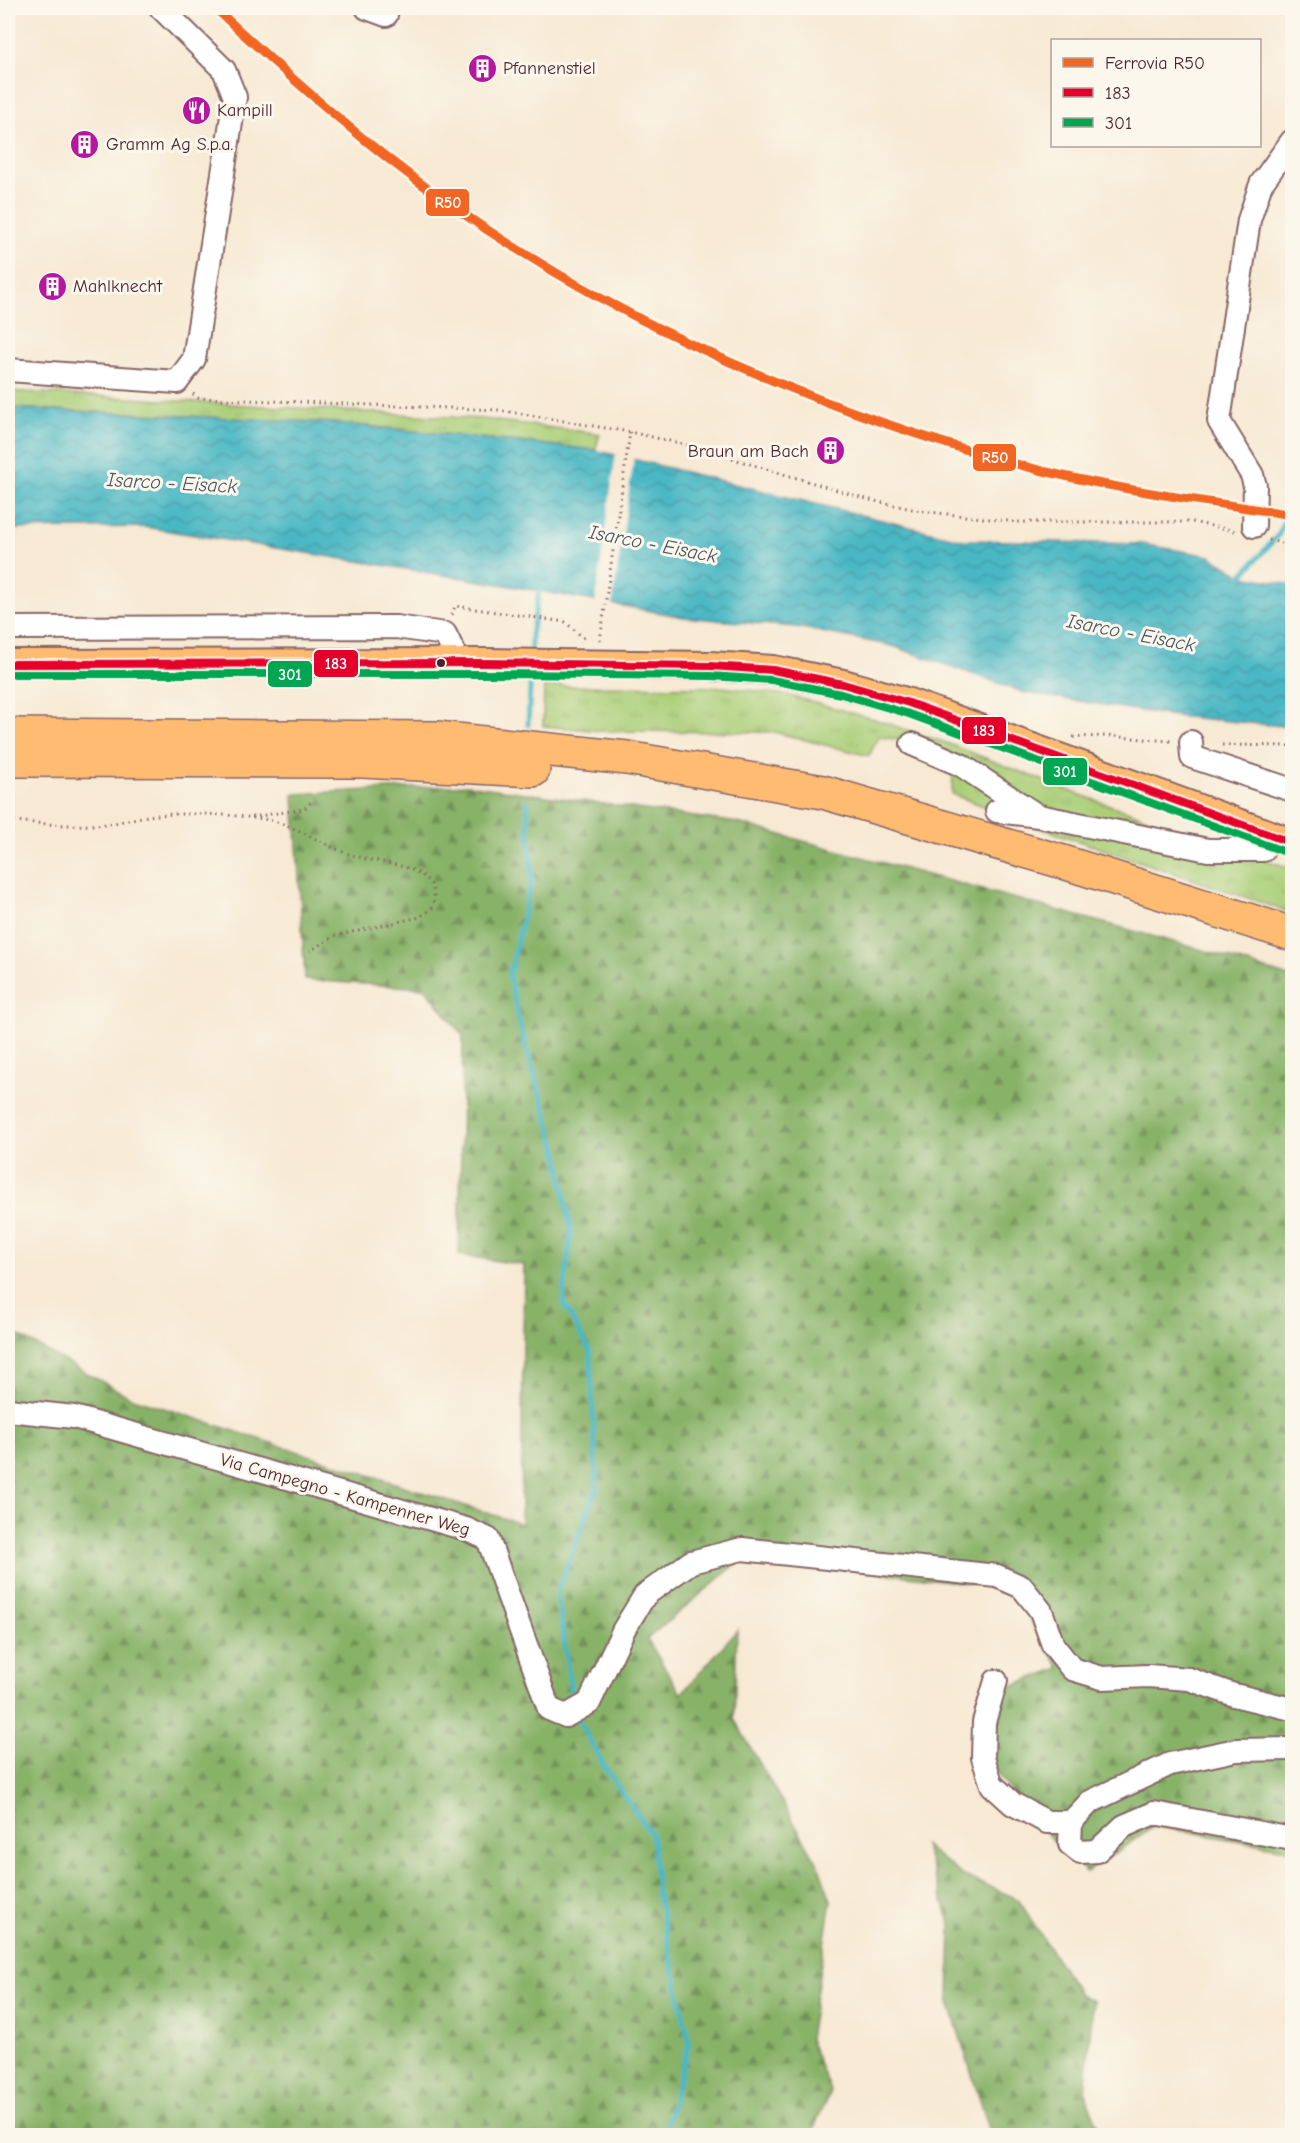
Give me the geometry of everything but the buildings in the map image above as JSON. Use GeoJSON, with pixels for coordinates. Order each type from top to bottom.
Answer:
{"type":"FeatureCollection","features":[{"type":"Feature","properties":{"kind":"highway"},"geometry":{"type":"LineString","coordinates":[[8,735],[437,738],[627,758],[823,792],[1063,861],[1293,934]]}},
{"type":"Feature","properties":{"kind":"highway"},"geometry":{"type":"LineString","coordinates":[[8,760],[288,760],[428,763],[525,770],[668,786],[824,814],[1057,881],[1293,956]]}},
{"type":"Feature","properties":{"kind":"main road"},"geometry":{"type":"LineString","coordinates":[[8,664],[459,663],[731,667],[773,670],[843,684],[909,703],[1281,839]]}},
{"type":"Feature","properties":{"kind":"street"},"geometry":{"type":"LineString","coordinates":[[8,370],[177,382],[194,359],[235,97],[224,70],[182,39],[161,8]]}},
{"type":"Feature","properties":{"kind":"street"},"geometry":{"type":"LineString","coordinates":[[1254,526],[1255,486],[1252,475],[1219,421],[1249,220],[1261,184],[1293,141]]}},
{"type":"Feature","properties":{"kind":"street"},"geometry":{"type":"LineString","coordinates":[[8,628],[396,627],[445,634],[459,663]]}},
{"type":"Feature","properties":{"kind":"street"},"geometry":{"type":"LineString","coordinates":[[1191,742],[1192,756],[1293,790]]}},
{"type":"Feature","properties":{"kind":"street"},"geometry":{"type":"LineString","coordinates":[[912,744],[961,765],[1039,816]]}},
{"type":"Feature","properties":{"kind":"street"},"geometry":{"type":"LineString","coordinates":[[998,811],[1039,816],[1208,850],[1263,850],[1281,839]]}},
{"type":"Feature","properties":{"kind":"street","name":"Via Campegno - Kampenner Weg"},"geometry":{"type":"LineString","coordinates":[[8,1410],[74,1417],[466,1529],[488,1539],[549,1709],[567,1716],[589,1703],[624,1629],[645,1595],[691,1562],[742,1549],[997,1576],[1022,1587],[1041,1611],[1053,1646],[1072,1669],[1102,1678],[1148,1676],[1189,1678],[1234,1695],[1293,1709]]}},
{"type":"Feature","properties":{"kind":"street"},"geometry":{"type":"LineString","coordinates":[[996,1681],[984,1722],[983,1758],[992,1785],[1012,1804],[1047,1822],[1071,1822]]}},
{"type":"Feature","properties":{"kind":"street"},"geometry":{"type":"LineString","coordinates":[[1293,1749],[1236,1750],[1170,1764],[1090,1802],[1071,1822],[1070,1844],[1080,1852],[1097,1851],[1124,1826],[1154,1812],[1293,1839]]}},
{"type":"Feature","properties":{"kind":"path"},"geometry":{"type":"LineString","coordinates":[[177,382],[198,398],[498,410],[630,432],[687,445],[870,500],[921,511],[1017,522],[1192,522],[1213,525]]}},
{"type":"Feature","properties":{"kind":"path"},"geometry":{"type":"LineString","coordinates":[[600,643],[630,432]]}},
{"type":"Feature","properties":{"kind":"path"},"geometry":{"type":"LineString","coordinates":[[445,634],[455,606],[550,619]]}},
{"type":"Feature","properties":{"kind":"path"},"geometry":{"type":"LineString","coordinates":[[247,818],[304,809],[311,802]]}},
{"type":"Feature","properties":{"kind":"path"},"geometry":{"type":"LineString","coordinates":[[8,820],[54,824],[108,824],[159,816],[247,818],[278,822],[339,852],[409,868],[425,877],[434,889],[436,896],[432,908],[420,916],[334,936],[310,951]]}},
{"type":"Feature","properties":{"kind":"green space"},"geometry":{"type":"Polygon","coordinates":[[[8,391],[483,419],[600,434],[595,450],[337,423],[8,408],[8,391]]]}},
{"type":"Feature","properties":{"kind":"green space"},"geometry":{"type":"Polygon","coordinates":[[[544,686],[722,687],[787,695],[874,719],[949,744],[1078,794],[1292,869],[1292,913],[1043,829],[952,794],[954,757],[906,740],[879,737],[869,756],[774,732],[602,731],[543,726],[544,686]]]}},
{"type":"Feature","properties":{"kind":"green space"},"geometry":{"type":"Polygon","coordinates":[[[467,785],[738,823],[1210,952],[1292,978],[1292,1850],[1155,1826],[1087,1872],[1032,1819],[987,1757],[1002,1692],[1016,1684],[1060,1668],[1036,1632],[1027,1610],[1001,1587],[745,1557],[647,1639],[681,1694],[737,1630],[734,1719],[818,1864],[831,1900],[809,2039],[830,2091],[811,2135],[8,2135],[8,1330],[130,1397],[521,1524],[524,1265],[459,1255],[463,1036],[425,988],[305,980],[294,794],[467,785]]]}},
{"type":"Feature","properties":{"kind":"green space"},"geometry":{"type":"Polygon","coordinates":[[[924,1845],[962,1875],[1018,1899],[1079,1994],[1093,2001],[1085,2093],[1101,2135],[991,2135],[949,2002],[951,1925],[924,1845]]]}},
{"type":"Feature","properties":{"kind":"water","name":"Isarco - Eisack"},"geometry":{"type":"Polygon","coordinates":[[[8,408],[337,423],[595,450],[963,540],[1142,544],[1210,556],[1243,576],[1292,585],[1292,727],[1175,716],[1026,693],[893,646],[797,627],[684,617],[506,585],[145,527],[8,529],[8,408]]]}},
{"type":"Feature","properties":{"kind":"pier"},"geometry":{"type":"Polygon","coordinates":[[[616,452],[634,457],[612,607],[595,604],[616,452]]]}},
{"type":"Feature","properties":{"kind":"waterway"},"geometry":{"type":"LineString","coordinates":[[1238,580],[1279,534],[1292,498]]}},
{"type":"Feature","properties":{"kind":"waterway"},"geometry":{"type":"LineString","coordinates":[[531,654],[531,635],[540,586]]}},
{"type":"Feature","properties":{"kind":"waterway"},"geometry":{"type":"LineString","coordinates":[[528,725],[531,672]]}},
{"type":"Feature","properties":{"kind":"waterway"},"geometry":{"type":"LineString","coordinates":[[527,801],[532,879],[509,976],[521,1030],[558,1153],[571,1232],[563,1302],[590,1352],[597,1487],[557,1593],[573,1705]]}},
{"type":"Feature","properties":{"kind":"waterway"},"geometry":{"type":"LineString","coordinates":[[576,1716],[607,1771],[652,1835],[657,1892],[689,2042],[664,2136]]}},
{"type":"Feature","properties":{"kind":"rail line","name":"R50"},"geometry":{"type":"LineString","coordinates":[[215,8],[345,123],[390,160],[461,212],[534,260],[688,343],[768,379],[850,411],[1016,464],[1119,487],[1292,515]]}},
{"type":"Feature","properties":{"kind":"transit line","name":"183"},"geometry":{"type":"LineString","coordinates":[[8,664],[489,663],[710,666],[773,670],[843,684],[909,703],[1292,843]]}},
{"type":"Feature","properties":{"kind":"transit line","name":"301"},"geometry":{"type":"LineString","coordinates":[[8,674],[489,674],[710,676],[772,680],[841,694],[906,713],[1288,853]]}},
{"type":"Feature","properties":{"kind":"place","name":"Pfannenstiel"},"geometry":{"type":"Point","coordinates":[482,68]}},
{"type":"Feature","properties":{"kind":"place","name":"Kampill"},"geometry":{"type":"Point","coordinates":[196,110]}},
{"type":"Feature","properties":{"kind":"place","name":"Gramm Ag S.p.a."},"geometry":{"type":"Point","coordinates":[85,144]}},
{"type":"Feature","properties":{"kind":"place","name":"Mahlknecht"},"geometry":{"type":"Point","coordinates":[52,286]}},
{"type":"Feature","properties":{"kind":"place","name":"Braun am Bach"},"geometry":{"type":"Point","coordinates":[830,451]}}]}
